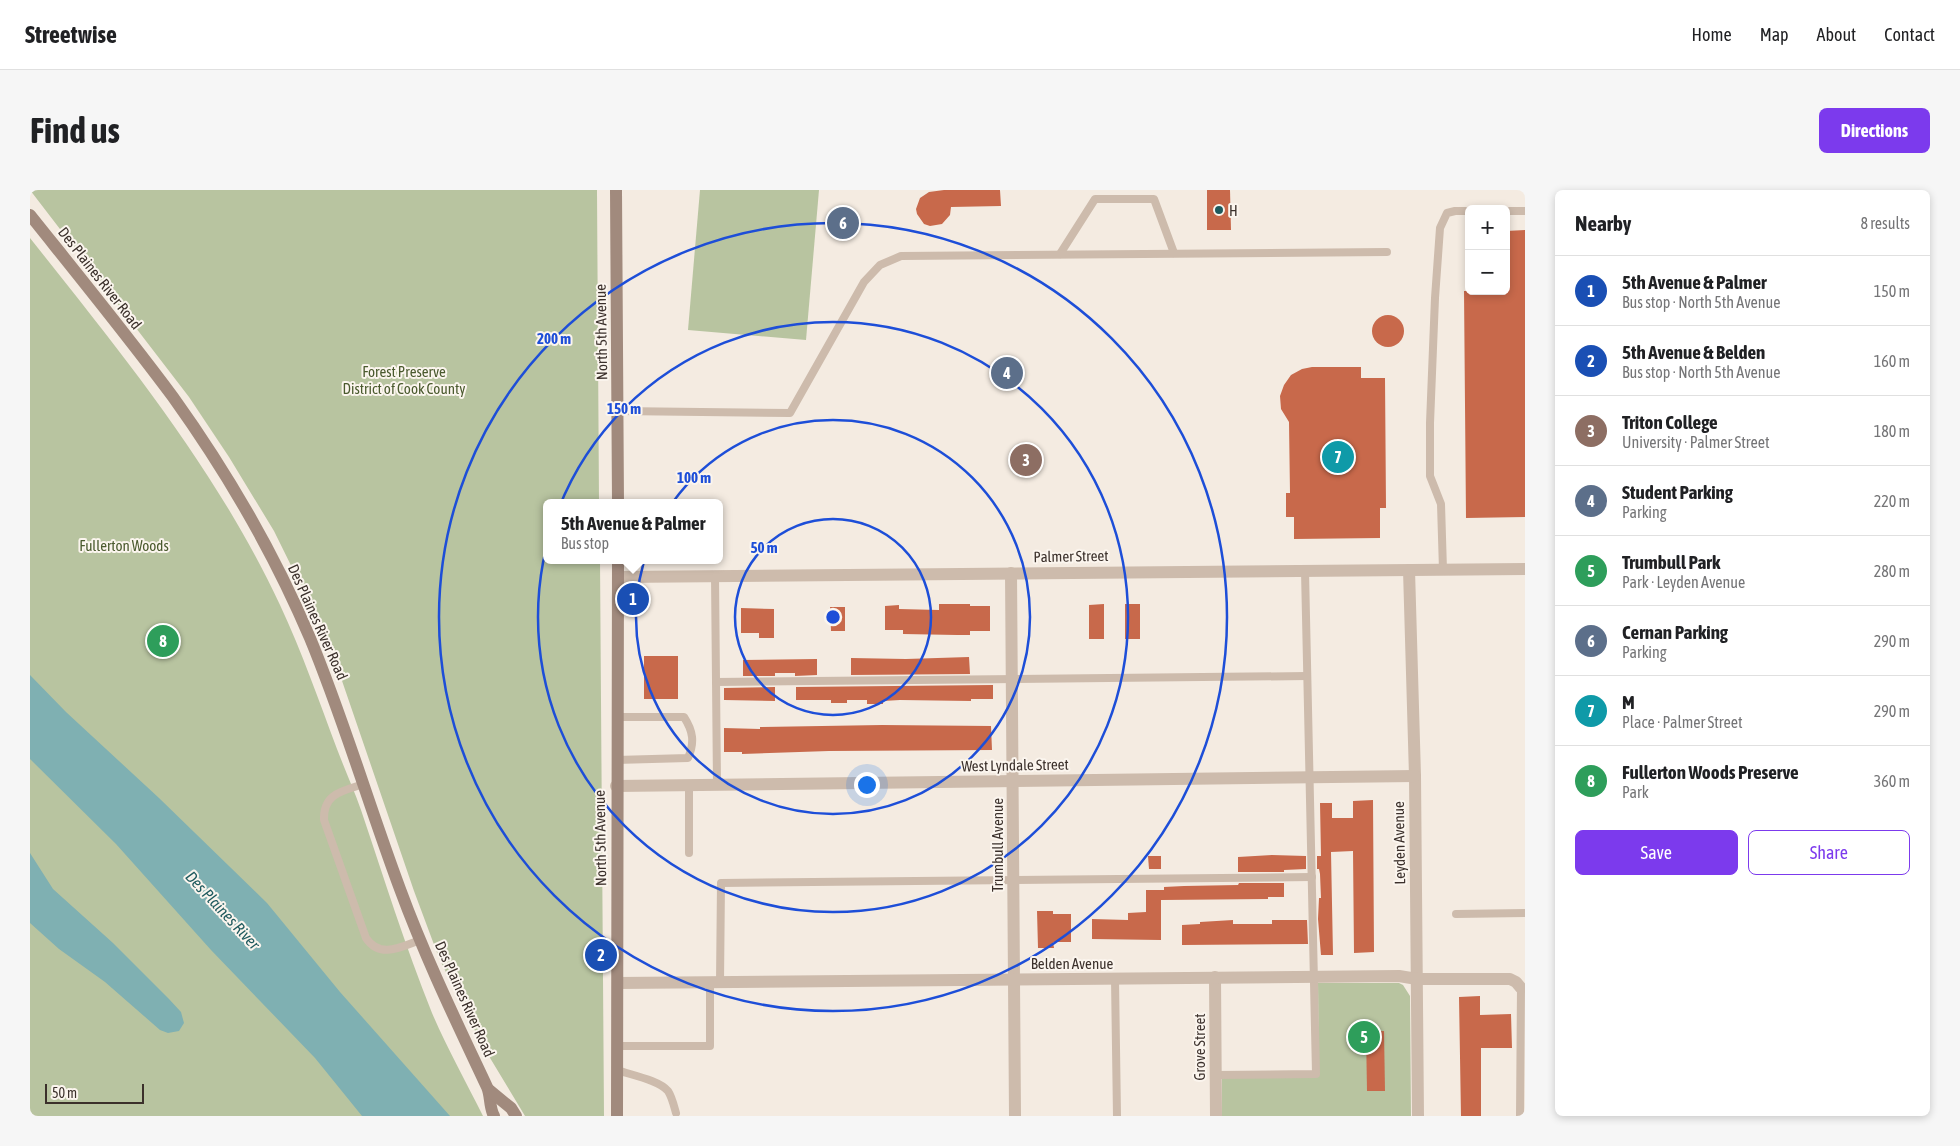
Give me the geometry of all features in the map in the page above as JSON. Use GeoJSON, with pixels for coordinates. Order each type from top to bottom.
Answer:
{"type":"FeatureCollection","features":[{"type":"Feature","properties":{"kind":"main road","name":"North 5th Avenue"},"geometry":{"type":"LineString","coordinates":[[616,190],[618,499]]}},
{"type":"Feature","properties":{"kind":"main road","name":"Des Plaines River Road"},"geometry":{"type":"LineString","coordinates":[[30,215],[172,396],[229,483],[260,536],[309,636],[420,940],[434,975],[489,1090],[494,1116]]}},
{"type":"Feature","properties":{"kind":"main road","name":"North 5th Avenue"},"geometry":{"type":"LineString","coordinates":[[617,1116],[616,760],[618,564]]}},
{"type":"Feature","properties":{"kind":"main road","name":"Des Plaines River Road"},"geometry":{"type":"LineString","coordinates":[[489,1090],[511,1108],[516,1116]]}},
{"type":"Feature","properties":{"kind":"street","name":"Palmer Street"},"geometry":{"type":"LineString","coordinates":[[618,577],[1525,569]]}},
{"type":"Feature","properties":{"kind":"street","name":"Leyden Avenue"},"geometry":{"type":"LineString","coordinates":[[1409,570],[1415,776],[1418,1116]]}},
{"type":"Feature","properties":{"kind":"street","name":"Trumbull Avenue"},"geometry":{"type":"LineString","coordinates":[[1012,573],[1015,1116]]}},
{"type":"Feature","properties":{"kind":"street","name":"West Lyndale Street"},"geometry":{"type":"LineString","coordinates":[[616,786],[1415,776]]}},
{"type":"Feature","properties":{"kind":"street","name":"Belden Avenue"},"geometry":{"type":"LineString","coordinates":[[618,983],[1399,976],[1417,979],[1510,979],[1523,988]]}},
{"type":"Feature","properties":{"kind":"street","name":"Grove Street"},"geometry":{"type":"LineString","coordinates":[[1215,978],[1216,1116]]}},
{"type":"Feature","properties":{"kind":"lane"},"geometry":{"type":"LineString","coordinates":[[1060,254],[1095,199],[1154,199],[1174,253]]}},
{"type":"Feature","properties":{"kind":"lane"},"geometry":{"type":"LineString","coordinates":[[1443,570],[1441,504],[1430,476],[1435,298],[1440,228],[1447,214],[1455,211],[1465,211]]}},
{"type":"Feature","properties":{"kind":"lane"},"geometry":{"type":"LineString","coordinates":[[1510,211],[1525,211]]}},
{"type":"Feature","properties":{"kind":"lane"},"geometry":{"type":"LineString","coordinates":[[618,411],[790,413],[864,282],[880,265],[889,260],[908,256],[1387,252]]}},
{"type":"Feature","properties":{"kind":"lane"},"geometry":{"type":"LineString","coordinates":[[1216,1075],[1316,1074],[1305,571]]}},
{"type":"Feature","properties":{"kind":"lane"},"geometry":{"type":"LineString","coordinates":[[715,576],[717,784]]}},
{"type":"Feature","properties":{"kind":"lane"},"geometry":{"type":"LineString","coordinates":[[716,682],[1307,676]]}},
{"type":"Feature","properties":{"kind":"lane"},"geometry":{"type":"LineString","coordinates":[[616,760],[688,758],[693,746],[692,730],[684,717],[617,717]]}},
{"type":"Feature","properties":{"kind":"lane"},"geometry":{"type":"LineString","coordinates":[[364,784],[336,794],[327,802],[324,820],[366,938],[374,948],[386,951],[420,940]]}},
{"type":"Feature","properties":{"kind":"lane"},"geometry":{"type":"LineString","coordinates":[[688,854],[689,785]]}},
{"type":"Feature","properties":{"kind":"lane"},"geometry":{"type":"LineString","coordinates":[[618,1046],[710,1046],[721,883],[1312,877]]}},
{"type":"Feature","properties":{"kind":"lane"},"geometry":{"type":"LineString","coordinates":[[1456,914],[1525,913]]}},
{"type":"Feature","properties":{"kind":"lane"},"geometry":{"type":"LineString","coordinates":[[1115,979],[1117,1116]]}},
{"type":"Feature","properties":{"kind":"lane"},"geometry":{"type":"LineString","coordinates":[[1520,1116],[1523,988]]}},
{"type":"Feature","properties":{"kind":"lane"},"geometry":{"type":"LineString","coordinates":[[617,1070],[658,1083],[665,1088],[669,1092],[676,1113]]}},
{"type":"Feature","properties":{"kind":"green space","name":"Forest Preserve District of Cook County"},"geometry":{"type":"Polygon","coordinates":[[[30,190],[597,190],[599,499],[543,499],[543,564],[600,564],[604,1116],[525,1116],[481,1043],[439,958],[339,672],[310,604],[274,531],[229,457],[189,397],[30,190]]]}},
{"type":"Feature","properties":{"kind":"green space"},"geometry":{"type":"Polygon","coordinates":[[[700,190],[819,190],[806,340],[688,330],[700,190]]]}},
{"type":"Feature","properties":{"kind":"green space","name":"Fullerton Woods"},"geometry":{"type":"Polygon","coordinates":[[[30,238],[166,414],[227,507],[255,555],[280,605],[310,677],[358,802],[432,1013],[483,1116],[30,1116],[30,238]]]}},
{"type":"Feature","properties":{"kind":"green space"},"geometry":{"type":"Polygon","coordinates":[[[1318,983],[1399,983],[1403,985],[1410,996],[1411,1116],[1222,1116],[1222,1078],[1319,1077],[1318,983]]]}},
{"type":"Feature","properties":{"kind":"water","name":"Des Plaines River"},"geometry":{"type":"Polygon","coordinates":[[[30,675],[66,712],[159,798],[267,903],[340,992],[450,1116],[362,1116],[315,1058],[211,950],[116,844],[30,759],[30,675]]]}},
{"type":"Feature","properties":{"kind":"water"},"geometry":{"type":"Polygon","coordinates":[[[30,853],[53,889],[113,943],[181,1012],[184,1023],[179,1031],[168,1033],[160,1030],[105,982],[59,949],[30,923],[30,853]]]}},
{"type":"Feature","properties":{"kind":"building"},"geometry":{"type":"Polygon","coordinates":[[[944,190],[1000,190],[1001,206],[951,207],[950,215],[942,224],[930,226],[924,224],[916,209],[920,198],[929,192],[944,190]]]}},
{"type":"Feature","properties":{"kind":"building","name":"H"},"geometry":{"type":"Polygon","coordinates":[[[1207,190],[1230,190],[1231,230],[1207,230],[1207,190]]]}},
{"type":"Feature","properties":{"kind":"building"},"geometry":{"type":"Polygon","coordinates":[[[1525,230],[1525,517],[1466,518],[1464,291],[1465,295],[1510,295],[1510,231],[1525,230]]]}},
{"type":"Feature","properties":{"kind":"building"},"geometry":{"type":"Polygon","coordinates":[[[1388,315],[1394,316],[1399,320],[1403,325],[1403,337],[1399,342],[1394,346],[1388,347],[1382,346],[1377,342],[1373,337],[1372,331],[1373,325],[1377,320],[1382,316],[1388,315]]]}},
{"type":"Feature","properties":{"kind":"building"},"geometry":{"type":"Polygon","coordinates":[[[1312,367],[1361,367],[1361,378],[1385,378],[1386,508],[1380,508],[1380,538],[1294,539],[1294,517],[1286,517],[1286,493],[1290,493],[1289,422],[1281,409],[1280,396],[1284,385],[1291,375],[1302,369],[1312,367]]]}},
{"type":"Feature","properties":{"kind":"building"},"geometry":{"type":"Polygon","coordinates":[[[939,604],[990,606],[990,631],[970,631],[970,635],[957,635],[903,634],[903,630],[885,630],[885,606],[899,605],[899,609],[939,610],[939,604]]]}},
{"type":"Feature","properties":{"kind":"building"},"geometry":{"type":"Polygon","coordinates":[[[1104,604],[1104,639],[1089,639],[1089,605],[1104,604]]]}},
{"type":"Feature","properties":{"kind":"building"},"geometry":{"type":"Polygon","coordinates":[[[1125,604],[1140,604],[1140,639],[1125,639],[1125,604]]]}},
{"type":"Feature","properties":{"kind":"building"},"geometry":{"type":"Polygon","coordinates":[[[830,607],[845,607],[845,631],[831,631],[830,607]]]}},
{"type":"Feature","properties":{"kind":"building"},"geometry":{"type":"Polygon","coordinates":[[[741,608],[774,609],[774,638],[759,638],[759,633],[741,633],[741,608]]]}},
{"type":"Feature","properties":{"kind":"building"},"geometry":{"type":"Polygon","coordinates":[[[644,656],[678,656],[678,699],[644,699],[644,656]]]}},
{"type":"Feature","properties":{"kind":"building"},"geometry":{"type":"Polygon","coordinates":[[[969,657],[970,674],[851,675],[851,658],[969,657]]]}},
{"type":"Feature","properties":{"kind":"building"},"geometry":{"type":"Polygon","coordinates":[[[817,659],[817,675],[795,676],[795,673],[775,673],[775,676],[743,676],[743,660],[817,659]]]}},
{"type":"Feature","properties":{"kind":"building"},"geometry":{"type":"Polygon","coordinates":[[[993,685],[993,699],[971,699],[971,701],[900,700],[883,701],[883,704],[867,704],[867,700],[847,700],[847,703],[831,703],[831,700],[796,700],[796,687],[993,685]]]}},
{"type":"Feature","properties":{"kind":"building"},"geometry":{"type":"Polygon","coordinates":[[[775,687],[775,701],[724,700],[724,688],[775,687]]]}},
{"type":"Feature","properties":{"kind":"building"},"geometry":{"type":"Polygon","coordinates":[[[991,726],[992,750],[829,751],[742,754],[742,752],[724,752],[724,728],[760,729],[760,727],[991,726]]]}},
{"type":"Feature","properties":{"kind":"building"},"geometry":{"type":"Polygon","coordinates":[[[1373,800],[1374,952],[1354,953],[1353,851],[1331,852],[1333,955],[1321,955],[1318,919],[1319,898],[1321,898],[1320,874],[1319,869],[1317,869],[1317,856],[1321,856],[1320,803],[1332,803],[1332,818],[1353,818],[1353,801],[1373,800]]]}},
{"type":"Feature","properties":{"kind":"building"},"geometry":{"type":"Polygon","coordinates":[[[1148,856],[1161,856],[1161,869],[1149,869],[1148,856]]]}},
{"type":"Feature","properties":{"kind":"building"},"geometry":{"type":"Polygon","coordinates":[[[1306,856],[1306,869],[1284,870],[1284,872],[1238,872],[1238,857],[1306,856]]]}},
{"type":"Feature","properties":{"kind":"building"},"geometry":{"type":"Polygon","coordinates":[[[1239,883],[1284,883],[1284,897],[1268,897],[1268,899],[1161,900],[1161,940],[1092,939],[1092,919],[1128,920],[1128,913],[1146,912],[1146,890],[1164,890],[1164,887],[1238,885],[1239,883]]]}},
{"type":"Feature","properties":{"kind":"building"},"geometry":{"type":"Polygon","coordinates":[[[1037,911],[1053,911],[1053,914],[1071,914],[1071,942],[1053,942],[1054,948],[1038,948],[1037,911]]]}},
{"type":"Feature","properties":{"kind":"building"},"geometry":{"type":"Polygon","coordinates":[[[1233,920],[1233,924],[1272,924],[1272,920],[1307,920],[1308,944],[1182,945],[1182,925],[1233,920]]]}},
{"type":"Feature","properties":{"kind":"building"},"geometry":{"type":"Polygon","coordinates":[[[1480,996],[1480,1015],[1511,1014],[1512,1048],[1481,1048],[1481,1116],[1461,1116],[1459,997],[1480,996]]]}},
{"type":"Feature","properties":{"kind":"building"},"geometry":{"type":"Polygon","coordinates":[[[1384,1031],[1385,1091],[1367,1091],[1366,1032],[1384,1031]]]}},
{"type":"Feature","properties":{"kind":"place","name":"H"},"geometry":{"type":"Point","coordinates":[1219,210]}},
{"type":"Feature","properties":{"kind":"place","name":"Cernan Parking"},"geometry":{"type":"Point","coordinates":[843,223]}},
{"type":"Feature","properties":{"kind":"place","name":"Student Parking"},"geometry":{"type":"Point","coordinates":[1007,373]}},
{"type":"Feature","properties":{"kind":"place","name":"M"},"geometry":{"type":"Point","coordinates":[1338,457]}},
{"type":"Feature","properties":{"kind":"place","name":"Triton College"},"geometry":{"type":"Point","coordinates":[1026,460]}},
{"type":"Feature","properties":{"kind":"place","name":"5th Avenue & Palmer"},"geometry":{"type":"Point","coordinates":[633,599]}},
{"type":"Feature","properties":{"kind":"place","name":"Fullerton Woods Preserve"},"geometry":{"type":"Point","coordinates":[163,641]}},
{"type":"Feature","properties":{"kind":"place","name":"5th Avenue & Belden"},"geometry":{"type":"Point","coordinates":[601,955]}},
{"type":"Feature","properties":{"kind":"place","name":"Trumbull Park"},"geometry":{"type":"Point","coordinates":[1364,1037]}}]}
